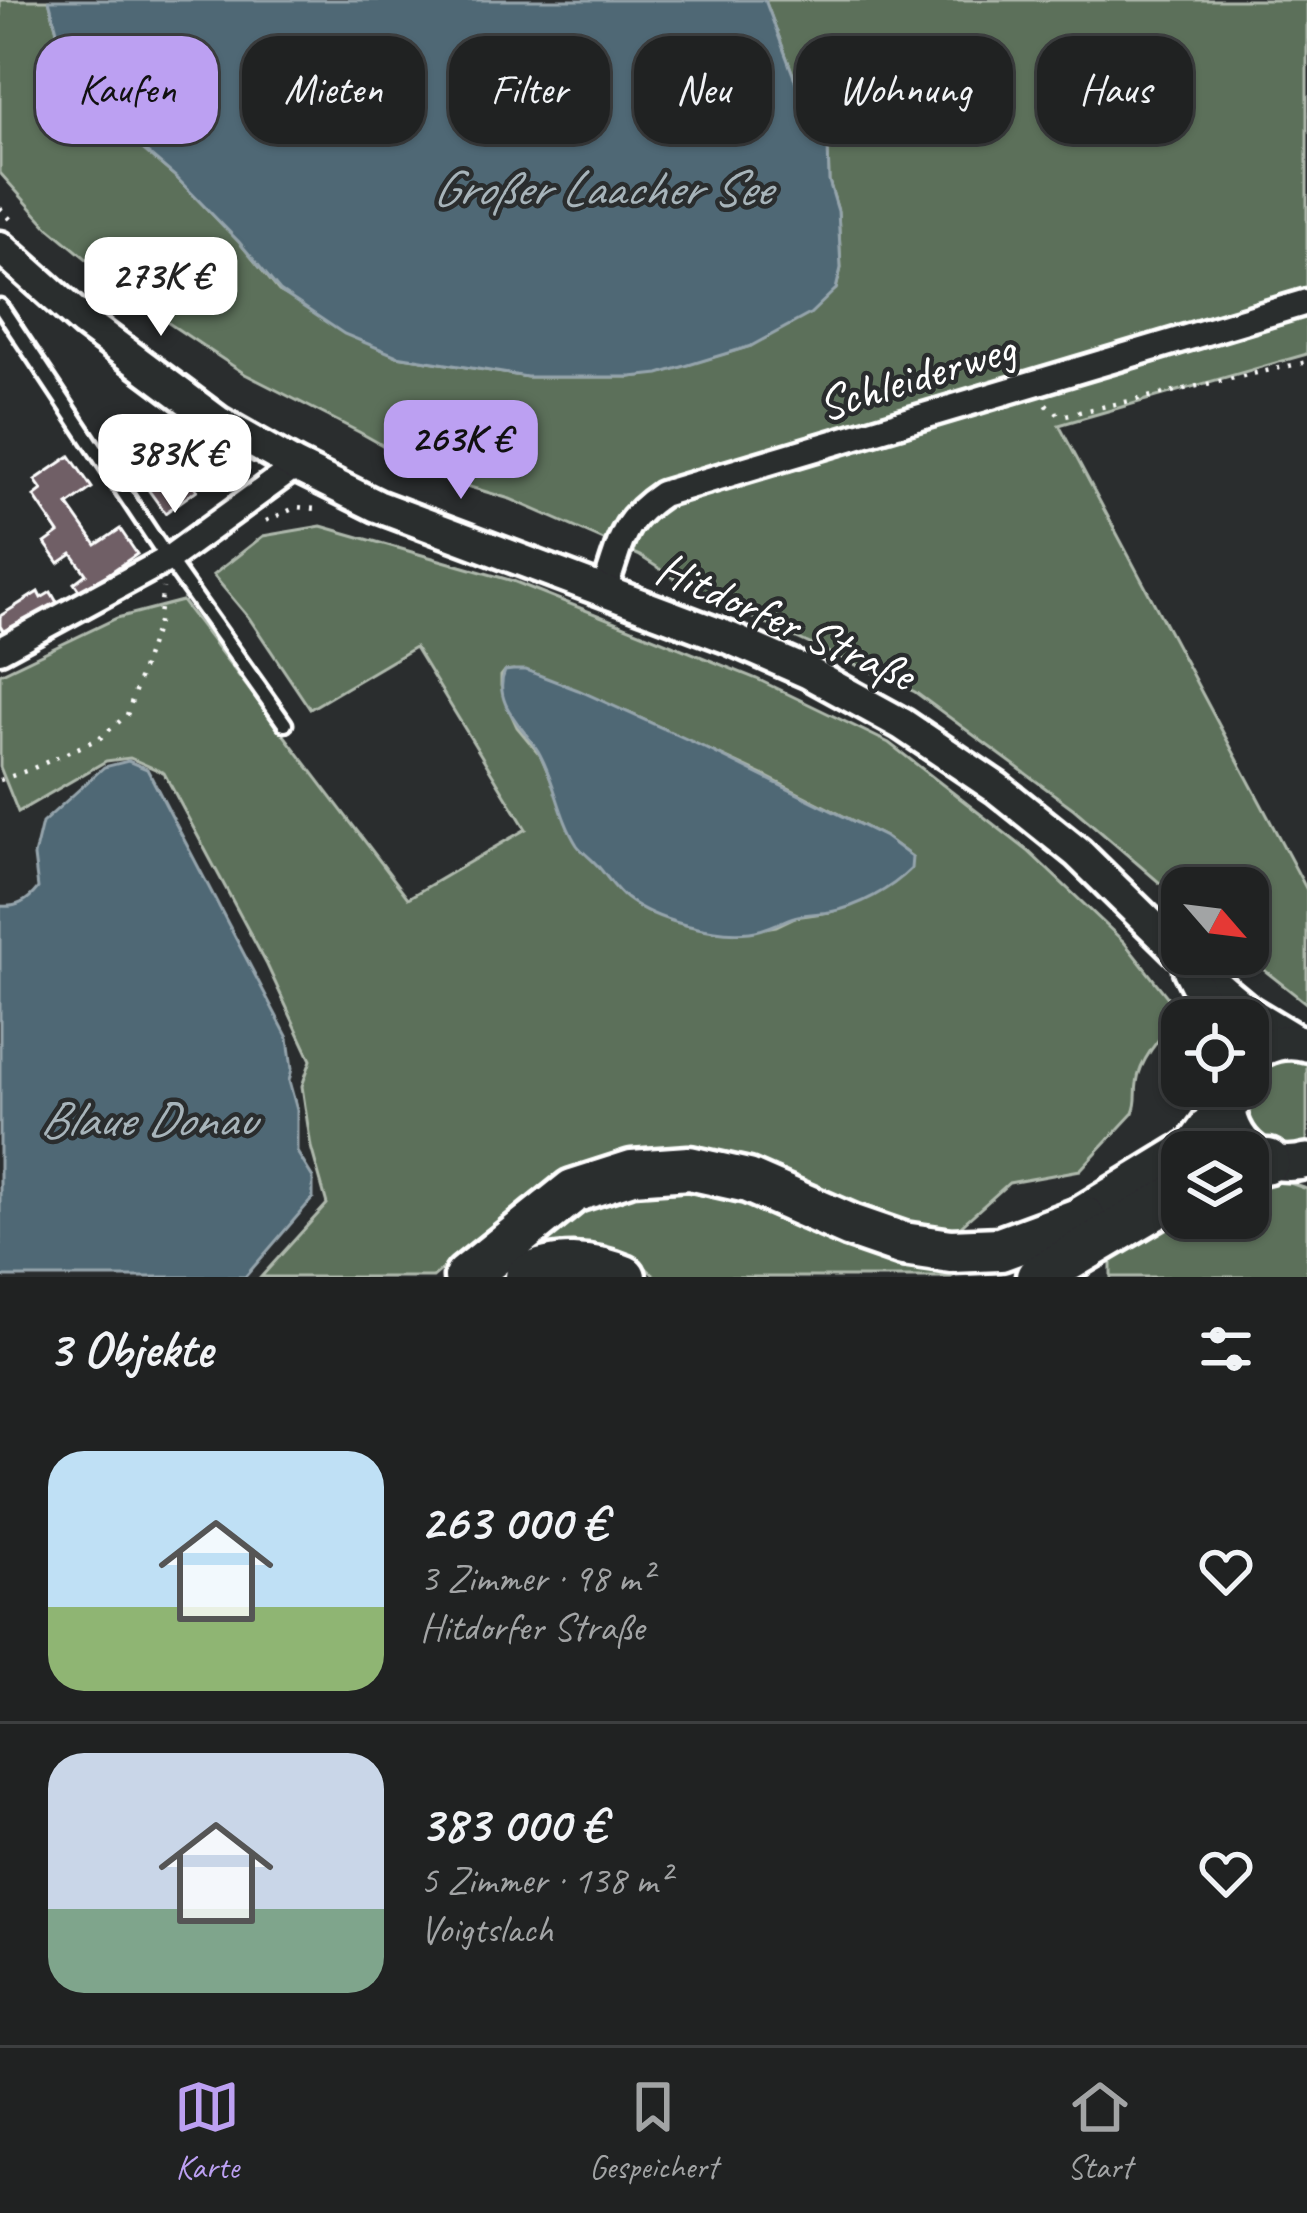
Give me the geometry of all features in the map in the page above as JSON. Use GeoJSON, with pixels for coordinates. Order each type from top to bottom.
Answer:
{"type":"FeatureCollection","features":[{"type":"Feature","properties":{"kind":"highway"},"geometry":{"type":"LineString","coordinates":[[466,1277],[573,1191],[632,1172],[689,1168],[748,1180],[850,1226],[903,1244],[951,1251],[1000,1249],[1097,1227]]}},
{"type":"Feature","properties":{"kind":"highway"},"geometry":{"type":"LineString","coordinates":[[1038,1277],[1161,1174]]}},
{"type":"Feature","properties":{"kind":"highway"},"geometry":{"type":"LineString","coordinates":[[982,1277],[1161,1201]]}},
{"type":"Feature","properties":{"kind":"highway"},"geometry":{"type":"LineString","coordinates":[[1097,1227],[1099,1277]]}},
{"type":"Feature","properties":{"kind":"highway"},"geometry":{"type":"LineString","coordinates":[[527,1277],[583,1265],[624,1277]]}},
{"type":"Feature","properties":{"kind":"main road"},"geometry":{"type":"LineString","coordinates":[[1269,1045],[1302,1043]]}},
{"type":"Feature","properties":{"kind":"main road"},"geometry":{"type":"LineString","coordinates":[[1230,1107],[1239,1140],[1252,1152],[1285,1164]]}},
{"type":"Feature","properties":{"kind":"street","name":"Hitdorfer Straße"},"geometry":{"type":"LineString","coordinates":[[13,241],[84,322],[218,422],[377,506],[729,638],[809,673],[902,724],[998,788],[1078,853],[1161,934]]}},
{"type":"Feature","properties":{"kind":"street","name":"Schleiderweg"},"geometry":{"type":"LineString","coordinates":[[603,592],[625,528],[640,509],[662,494],[1307,302]]}},
{"type":"Feature","properties":{"kind":"street"},"geometry":{"type":"LineString","coordinates":[[0,650],[168,559],[296,466]]}},
{"type":"Feature","properties":{"kind":"street","name":"Hitdorfer Straße"},"geometry":{"type":"LineString","coordinates":[[1206,975],[1249,1012],[1302,1043]]}},
{"type":"Feature","properties":{"kind":"lane"},"geometry":{"type":"LineString","coordinates":[[0,306],[168,559],[285,724]]}},
{"type":"Feature","properties":{"kind":"path"},"geometry":{"type":"LineString","coordinates":[[0,208],[13,241]]}},
{"type":"Feature","properties":{"kind":"path"},"geometry":{"type":"LineString","coordinates":[[1023,386],[1061,416],[1307,362]]}},
{"type":"Feature","properties":{"kind":"path"},"geometry":{"type":"LineString","coordinates":[[218,522],[248,529],[297,507],[332,516]]}},
{"type":"Feature","properties":{"kind":"path"},"geometry":{"type":"LineString","coordinates":[[0,781],[100,738],[127,715],[158,622],[168,559]]}},
{"type":"Feature","properties":{"kind":"green space"},"geometry":{"type":"Polygon","coordinates":[[[0,0],[49,0],[58,36],[36,36],[36,144],[137,144],[239,242],[279,291],[397,356],[527,377],[631,377],[751,346],[836,289],[841,268],[838,211],[829,181],[828,144],[1013,144],[1013,36],[796,36],[796,82],[765,0],[1307,0],[1307,354],[1059,425],[1307,890],[1307,1004],[1269,974],[1269,867],[1161,867],[1161,884],[1074,809],[915,692],[694,591],[640,556],[510,499],[443,479],[245,374],[146,308],[48,227],[0,173],[0,0]]]}},
{"type":"Feature","properties":{"kind":"green space"},"geometry":{"type":"Polygon","coordinates":[[[321,526],[513,581],[757,679],[889,743],[1028,851],[1124,942],[1169,999],[1161,999],[1161,1038],[1142,1067],[1133,1113],[1080,1170],[1009,1183],[955,1231],[883,1221],[662,1153],[584,1164],[523,1200],[433,1277],[261,1277],[327,1204],[311,1147],[302,1086],[311,1060],[267,965],[164,773],[130,758],[106,761],[18,812],[0,767],[0,674],[117,618],[182,601],[408,898],[526,829],[415,647],[310,709],[249,618],[213,575],[263,536],[321,526]],[[513,670],[501,676],[517,727],[541,756],[578,845],[669,920],[740,932],[830,912],[886,887],[912,857],[885,837],[629,713],[513,670]]]}},
{"type":"Feature","properties":{"kind":"green space"},"geometry":{"type":"Polygon","coordinates":[[[1290,1058],[1307,1064],[1307,1142],[1278,1145],[1269,1141],[1269,1131],[1255,1131],[1243,1117],[1243,1107],[1269,1107],[1269,1062],[1290,1058]]]}},
{"type":"Feature","properties":{"kind":"green space"},"geometry":{"type":"Polygon","coordinates":[[[1269,1182],[1307,1189],[1307,1277],[1111,1277],[1111,1257],[1161,1222],[1161,1239],[1269,1239],[1269,1182]]]}},
{"type":"Feature","properties":{"kind":"green space"},"geometry":{"type":"Polygon","coordinates":[[[643,1183],[720,1186],[963,1270],[951,1277],[656,1277],[622,1256],[521,1262],[560,1217],[643,1183]]]}},
{"type":"Feature","properties":{"kind":"water","name":"Großer Laacher See"},"geometry":{"type":"Polygon","coordinates":[[[49,0],[765,0],[796,82],[796,144],[828,144],[829,181],[838,211],[841,268],[836,289],[810,314],[751,346],[659,374],[527,377],[397,356],[344,334],[280,291],[177,178],[137,144],[218,144],[218,36],[58,36],[49,0]]]}},
{"type":"Feature","properties":{"kind":"water"},"geometry":{"type":"Polygon","coordinates":[[[526,670],[693,742],[885,837],[912,857],[911,869],[852,906],[798,916],[750,932],[686,925],[639,907],[579,848],[544,762],[506,704],[502,693],[505,671],[526,670]]]}},
{"type":"Feature","properties":{"kind":"water","name":"Blaue Donau"},"geometry":{"type":"Polygon","coordinates":[[[128,761],[147,769],[288,1038],[297,1152],[313,1178],[313,1198],[245,1277],[0,1277],[0,906],[22,903],[38,888],[34,856],[42,823],[104,767],[128,761]]]}},
{"type":"Feature","properties":{"kind":"building"},"geometry":{"type":"Polygon","coordinates":[[[159,437],[197,490],[165,513],[127,460],[159,437]]]}},
{"type":"Feature","properties":{"kind":"building"},"geometry":{"type":"Polygon","coordinates":[[[70,456],[92,488],[68,505],[96,545],[120,529],[137,554],[81,593],[74,583],[86,574],[72,554],[59,563],[45,543],[59,533],[34,496],[42,490],[35,480],[70,456]]]}},
{"type":"Feature","properties":{"kind":"building"},"geometry":{"type":"Polygon","coordinates":[[[38,592],[41,598],[51,592],[59,606],[7,637],[0,616],[38,592]]]}}]}
